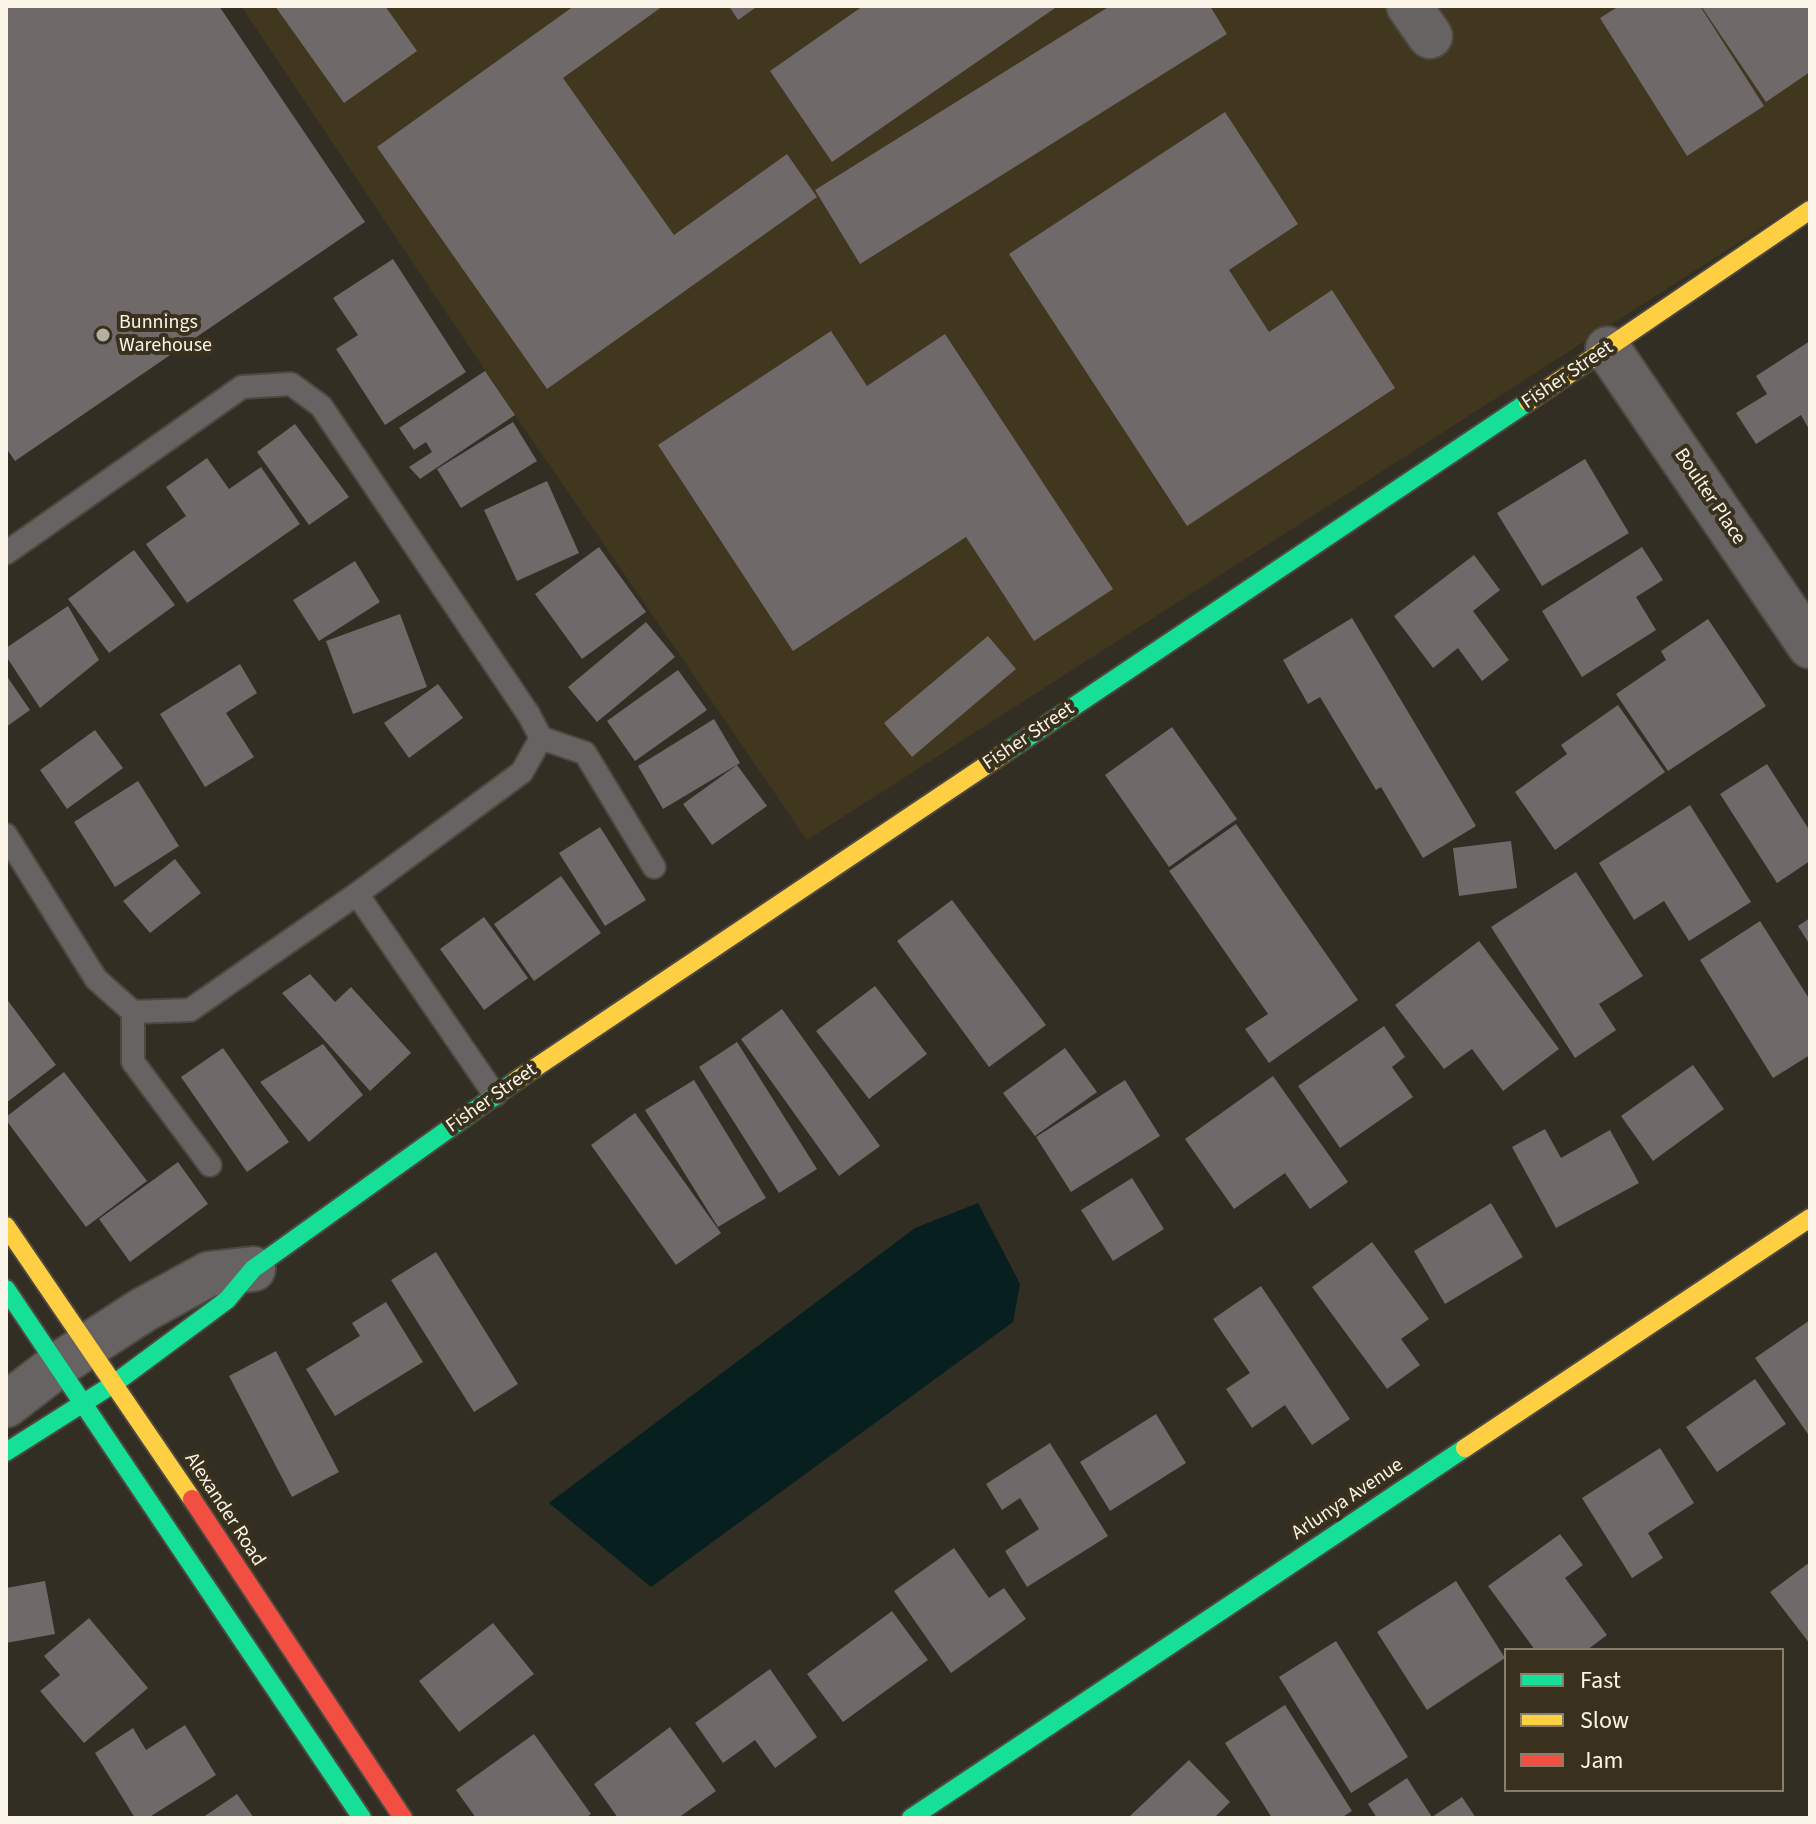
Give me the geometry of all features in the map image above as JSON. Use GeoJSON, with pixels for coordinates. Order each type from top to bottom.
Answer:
{"type":"FeatureCollection","features":[{"type":"Feature","properties":{"kind":"street","name":"Fisher Street"},"geometry":{"type":"LineString","coordinates":[[6,1452],[115,1383],[227,1300],[253,1269],[495,1095],[1608,349],[1810,210]]}},
{"type":"Feature","properties":{"kind":"street","name":"Boulter Place"},"geometry":{"type":"LineString","coordinates":[[1608,349],[1810,646]]}},
{"type":"Feature","properties":{"kind":"street","name":"Arlunya Avenue"},"geometry":{"type":"LineString","coordinates":[[911,1818],[1810,1218]]}},
{"type":"Feature","properties":{"kind":"street","name":"Alexander Road"},"geometry":{"type":"LineString","coordinates":[[6,1226],[73,1355],[83,1402],[362,1818]]}},
{"type":"Feature","properties":{"kind":"street","name":"Fisher Street"},"geometry":{"type":"LineString","coordinates":[[6,1405],[73,1355],[143,1310],[209,1274],[253,1269]]}},
{"type":"Feature","properties":{"kind":"street","name":"Alexander Road"},"geometry":{"type":"LineString","coordinates":[[6,1289],[73,1355],[115,1383],[403,1818]]}},
{"type":"Feature","properties":{"kind":"lane"},"geometry":{"type":"LineString","coordinates":[[6,553],[242,387],[291,384],[321,406],[529,715],[541,738],[585,753],[654,867]]}},
{"type":"Feature","properties":{"kind":"lane"},"geometry":{"type":"LineString","coordinates":[[6,835],[96,979],[133,1012],[190,1010],[357,894],[522,772],[541,738]]}},
{"type":"Feature","properties":{"kind":"lane"},"geometry":{"type":"LineString","coordinates":[[357,894],[495,1095]]}},
{"type":"Feature","properties":{"kind":"lane"},"geometry":{"type":"LineString","coordinates":[[133,1012],[133,1062],[210,1165]]}},
{"type":"Feature","properties":{"kind":"shaded area"},"geometry":{"type":"Polygon","coordinates":[[[241,6],[1810,6],[1810,197],[807,840],[515,415],[241,6]]]}},
{"type":"Feature","properties":{"kind":"water"},"geometry":{"type":"Polygon","coordinates":[[[978,1203],[1020,1284],[1013,1322],[651,1587],[549,1503],[915,1228],[978,1203]]]}},
{"type":"Feature","properties":{"kind":"building","name":"Bunnings Warehouse"},"geometry":{"type":"Polygon","coordinates":[[[6,6],[219,6],[365,222],[15,461],[6,448],[6,6]]]}},
{"type":"Feature","properties":{"kind":"building"},"geometry":{"type":"Polygon","coordinates":[[[275,6],[385,6],[417,51],[344,103],[275,6]]]}},
{"type":"Feature","properties":{"kind":"building"},"geometry":{"type":"Polygon","coordinates":[[[574,6],[663,6],[563,78],[674,235],[787,154],[817,197],[547,389],[377,147],[574,6]]]}},
{"type":"Feature","properties":{"kind":"building"},"geometry":{"type":"Polygon","coordinates":[[[729,6],[758,6],[738,20],[729,6]]]}},
{"type":"Feature","properties":{"kind":"building"},"geometry":{"type":"Polygon","coordinates":[[[863,6],[1058,6],[832,162],[770,71],[863,6]]]}},
{"type":"Feature","properties":{"kind":"building"},"geometry":{"type":"Polygon","coordinates":[[[1110,6],[1210,6],[1227,34],[860,264],[815,190],[1110,6]]]}},
{"type":"Feature","properties":{"kind":"building"},"geometry":{"type":"Polygon","coordinates":[[[1619,6],[1700,6],[1764,106],[1687,156],[1600,18],[1619,6]]]}},
{"type":"Feature","properties":{"kind":"building"},"geometry":{"type":"Polygon","coordinates":[[[1701,6],[1810,6],[1810,72],[1766,102],[1701,6]]]}},
{"type":"Feature","properties":{"kind":"building"},"geometry":{"type":"Polygon","coordinates":[[[1225,112],[1298,224],[1229,270],[1269,332],[1332,290],[1395,388],[1187,526],[1009,254],[1225,112]]]}},
{"type":"Feature","properties":{"kind":"building"},"geometry":{"type":"Polygon","coordinates":[[[393,259],[466,372],[385,425],[336,349],[358,335],[333,298],[393,259]]]}},
{"type":"Feature","properties":{"kind":"building"},"geometry":{"type":"Polygon","coordinates":[[[831,331],[867,386],[945,334],[1113,589],[1034,641],[966,537],[793,651],[658,445],[831,331]]]}},
{"type":"Feature","properties":{"kind":"building"},"geometry":{"type":"Polygon","coordinates":[[[1810,341],[1810,431],[1801,415],[1756,444],[1736,413],[1767,394],[1756,376],[1810,341]]]}},
{"type":"Feature","properties":{"kind":"building"},"geometry":{"type":"Polygon","coordinates":[[[485,371],[515,415],[420,479],[409,467],[432,452],[426,442],[414,450],[399,428],[485,371]]]}},
{"type":"Feature","properties":{"kind":"building"},"geometry":{"type":"Polygon","coordinates":[[[513,422],[537,461],[461,508],[437,469],[513,422]]]}},
{"type":"Feature","properties":{"kind":"building"},"geometry":{"type":"Polygon","coordinates":[[[295,424],[349,497],[309,525],[257,452],[295,424]]]}},
{"type":"Feature","properties":{"kind":"building"},"geometry":{"type":"Polygon","coordinates":[[[207,458],[229,489],[261,467],[300,524],[187,603],[146,544],[186,516],[166,487],[207,458]]]}},
{"type":"Feature","properties":{"kind":"building"},"geometry":{"type":"Polygon","coordinates":[[[1585,459],[1629,533],[1542,586],[1497,513],[1585,459]]]}},
{"type":"Feature","properties":{"kind":"building"},"geometry":{"type":"Polygon","coordinates":[[[547,481],[579,553],[517,581],[484,510],[547,481]]]}},
{"type":"Feature","properties":{"kind":"building"},"geometry":{"type":"Polygon","coordinates":[[[599,547],[646,612],[582,659],[535,594],[599,547]]]}},
{"type":"Feature","properties":{"kind":"building"},"geometry":{"type":"Polygon","coordinates":[[[1642,547],[1663,580],[1636,597],[1656,630],[1582,677],[1542,611],[1642,547]]]}},
{"type":"Feature","properties":{"kind":"building"},"geometry":{"type":"Polygon","coordinates":[[[134,550],[175,605],[109,653],[68,599],[134,550]]]}},
{"type":"Feature","properties":{"kind":"building"},"geometry":{"type":"Polygon","coordinates":[[[1474,555],[1500,590],[1473,611],[1509,660],[1482,681],[1458,648],[1433,668],[1394,616],[1474,555]]]}},
{"type":"Feature","properties":{"kind":"building"},"geometry":{"type":"Polygon","coordinates":[[[355,561],[380,602],[319,641],[293,600],[355,561]]]}},
{"type":"Feature","properties":{"kind":"building"},"geometry":{"type":"Polygon","coordinates":[[[68,606],[99,660],[40,708],[6,656],[6,648],[68,606]]]}},
{"type":"Feature","properties":{"kind":"building"},"geometry":{"type":"Polygon","coordinates":[[[400,614],[427,687],[353,714],[326,641],[400,614]]]}},
{"type":"Feature","properties":{"kind":"building"},"geometry":{"type":"Polygon","coordinates":[[[1352,618],[1476,826],[1423,858],[1381,787],[1376,790],[1320,697],[1308,704],[1283,660],[1352,618]]]}},
{"type":"Feature","properties":{"kind":"building"},"geometry":{"type":"Polygon","coordinates":[[[1708,619],[1766,706],[1668,771],[1616,694],[1666,660],[1661,651],[1708,619]]]}},
{"type":"Feature","properties":{"kind":"building"},"geometry":{"type":"Polygon","coordinates":[[[646,622],[675,657],[597,722],[568,687],[646,622]]]}},
{"type":"Feature","properties":{"kind":"building"},"geometry":{"type":"Polygon","coordinates":[[[988,636],[1016,669],[912,757],[884,723],[988,636]]]}},
{"type":"Feature","properties":{"kind":"building"},"geometry":{"type":"Polygon","coordinates":[[[240,664],[257,693],[226,713],[254,757],[205,787],[160,714],[240,664]]]}},
{"type":"Feature","properties":{"kind":"building"},"geometry":{"type":"Polygon","coordinates":[[[678,670],[707,710],[635,761],[607,721],[678,670]]]}},
{"type":"Feature","properties":{"kind":"building"},"geometry":{"type":"Polygon","coordinates":[[[6,675],[30,710],[6,727],[6,675]]]}},
{"type":"Feature","properties":{"kind":"building"},"geometry":{"type":"Polygon","coordinates":[[[438,684],[463,718],[409,758],[384,723],[438,684]]]}},
{"type":"Feature","properties":{"kind":"building"},"geometry":{"type":"Polygon","coordinates":[[[1618,705],[1665,772],[1555,850],[1515,792],[1567,754],[1561,745],[1618,705]]]}},
{"type":"Feature","properties":{"kind":"building"},"geometry":{"type":"Polygon","coordinates":[[[714,719],[740,763],[663,809],[638,766],[714,719]]]}},
{"type":"Feature","properties":{"kind":"building"},"geometry":{"type":"Polygon","coordinates":[[[1172,727],[1237,819],[1169,867],[1105,775],[1172,727]]]}},
{"type":"Feature","properties":{"kind":"building"},"geometry":{"type":"Polygon","coordinates":[[[95,730],[123,768],[67,809],[40,770],[95,730]]]}},
{"type":"Feature","properties":{"kind":"building"},"geometry":{"type":"Polygon","coordinates":[[[1767,764],[1810,831],[1810,861],[1777,883],[1720,794],[1767,764]]]}},
{"type":"Feature","properties":{"kind":"building"},"geometry":{"type":"Polygon","coordinates":[[[737,765],[767,806],[712,845],[683,804],[737,765]]]}},
{"type":"Feature","properties":{"kind":"building"},"geometry":{"type":"Polygon","coordinates":[[[138,781],[179,846],[115,887],[74,822],[138,781]]]}},
{"type":"Feature","properties":{"kind":"building"},"geometry":{"type":"Polygon","coordinates":[[[1690,805],[1751,902],[1689,941],[1664,901],[1634,920],[1599,863],[1690,805]]]}},
{"type":"Feature","properties":{"kind":"building"},"geometry":{"type":"Polygon","coordinates":[[[1236,824],[1358,1000],[1269,1063],[1245,1029],[1268,1014],[1169,871],[1236,824]]]}},
{"type":"Feature","properties":{"kind":"building"},"geometry":{"type":"Polygon","coordinates":[[[600,827],[646,900],[605,926],[559,853],[600,827]]]}},
{"type":"Feature","properties":{"kind":"building"},"geometry":{"type":"Polygon","coordinates":[[[1511,841],[1517,888],[1459,896],[1453,848],[1511,841]]]}},
{"type":"Feature","properties":{"kind":"building"},"geometry":{"type":"Polygon","coordinates":[[[175,859],[201,893],[150,933],[123,901],[175,859]]]}},
{"type":"Feature","properties":{"kind":"building"},"geometry":{"type":"Polygon","coordinates":[[[1576,872],[1643,976],[1599,1004],[1616,1030],[1575,1058],[1491,927],[1576,872]]]}},
{"type":"Feature","properties":{"kind":"building"},"geometry":{"type":"Polygon","coordinates":[[[561,876],[601,933],[534,981],[494,924],[561,876]]]}},
{"type":"Feature","properties":{"kind":"building"},"geometry":{"type":"Polygon","coordinates":[[[952,900],[1046,1025],[989,1067],[897,941],[952,900]]]}},
{"type":"Feature","properties":{"kind":"building"},"geometry":{"type":"Polygon","coordinates":[[[484,917],[528,978],[484,1010],[440,949],[484,917]]]}},
{"type":"Feature","properties":{"kind":"building"},"geometry":{"type":"Polygon","coordinates":[[[1810,918],[1810,945],[1798,926],[1810,918]]]}},
{"type":"Feature","properties":{"kind":"building"},"geometry":{"type":"Polygon","coordinates":[[[1760,921],[1810,1000],[1810,1055],[1773,1078],[1700,960],[1760,921]]]}},
{"type":"Feature","properties":{"kind":"building"},"geometry":{"type":"Polygon","coordinates":[[[1479,941],[1559,1049],[1503,1091],[1472,1049],[1444,1069],[1395,1005],[1479,941]]]}},
{"type":"Feature","properties":{"kind":"building"},"geometry":{"type":"Polygon","coordinates":[[[310,974],[335,1002],[351,987],[411,1053],[370,1091],[282,993],[310,974]]]}},
{"type":"Feature","properties":{"kind":"building"},"geometry":{"type":"Polygon","coordinates":[[[875,986],[927,1054],[869,1099],[816,1031],[875,986]]]}},
{"type":"Feature","properties":{"kind":"building"},"geometry":{"type":"Polygon","coordinates":[[[6,998],[56,1065],[6,1103],[6,998]]]}},
{"type":"Feature","properties":{"kind":"building"},"geometry":{"type":"Polygon","coordinates":[[[782,1009],[880,1146],[839,1176],[741,1039],[782,1009]]]}},
{"type":"Feature","properties":{"kind":"building"},"geometry":{"type":"Polygon","coordinates":[[[1384,1026],[1405,1057],[1392,1067],[1413,1097],[1340,1148],[1298,1086],[1384,1026]]]}},
{"type":"Feature","properties":{"kind":"building"},"geometry":{"type":"Polygon","coordinates":[[[737,1042],[817,1169],[779,1193],[699,1067],[737,1042]]]}},
{"type":"Feature","properties":{"kind":"building"},"geometry":{"type":"Polygon","coordinates":[[[323,1044],[363,1095],[309,1142],[260,1082],[323,1044]]]}},
{"type":"Feature","properties":{"kind":"building"},"geometry":{"type":"Polygon","coordinates":[[[223,1048],[289,1142],[247,1172],[181,1077],[223,1048]]]}},
{"type":"Feature","properties":{"kind":"building"},"geometry":{"type":"Polygon","coordinates":[[[1065,1048],[1097,1092],[1035,1136],[1003,1093],[1065,1048]]]}},
{"type":"Feature","properties":{"kind":"building"},"geometry":{"type":"Polygon","coordinates":[[[1693,1065],[1724,1109],[1653,1161],[1621,1116],[1693,1065]]]}},
{"type":"Feature","properties":{"kind":"building"},"geometry":{"type":"Polygon","coordinates":[[[64,1072],[147,1181],[86,1227],[6,1120],[64,1072]]]}},
{"type":"Feature","properties":{"kind":"building"},"geometry":{"type":"Polygon","coordinates":[[[1273,1076],[1348,1182],[1310,1209],[1285,1173],[1234,1209],[1185,1139],[1273,1076]]]}},
{"type":"Feature","properties":{"kind":"building"},"geometry":{"type":"Polygon","coordinates":[[[694,1080],[766,1198],[718,1227],[645,1110],[694,1080]]]}},
{"type":"Feature","properties":{"kind":"building"},"geometry":{"type":"Polygon","coordinates":[[[1125,1080],[1160,1136],[1071,1192],[1036,1137],[1125,1080]]]}},
{"type":"Feature","properties":{"kind":"building"},"geometry":{"type":"Polygon","coordinates":[[[635,1113],[721,1233],[676,1265],[591,1145],[635,1113]]]}},
{"type":"Feature","properties":{"kind":"building"},"geometry":{"type":"Polygon","coordinates":[[[1545,1129],[1561,1158],[1610,1130],[1639,1183],[1556,1228],[1512,1147],[1545,1129]]]}},
{"type":"Feature","properties":{"kind":"building"},"geometry":{"type":"Polygon","coordinates":[[[178,1162],[208,1204],[130,1262],[99,1219],[178,1162]]]}},
{"type":"Feature","properties":{"kind":"building"},"geometry":{"type":"Polygon","coordinates":[[[1132,1178],[1164,1229],[1113,1261],[1081,1210],[1132,1178]]]}},
{"type":"Feature","properties":{"kind":"building"},"geometry":{"type":"Polygon","coordinates":[[[1491,1203],[1523,1257],[1445,1304],[1414,1251],[1491,1203]]]}},
{"type":"Feature","properties":{"kind":"building"},"geometry":{"type":"Polygon","coordinates":[[[1372,1242],[1429,1319],[1401,1339],[1420,1365],[1387,1389],[1312,1287],[1372,1242]]]}},
{"type":"Feature","properties":{"kind":"building"},"geometry":{"type":"Polygon","coordinates":[[[436,1252],[518,1384],[474,1412],[391,1280],[436,1252]]]}},
{"type":"Feature","properties":{"kind":"building"},"geometry":{"type":"Polygon","coordinates":[[[1261,1286],[1350,1419],[1312,1445],[1285,1405],[1252,1428],[1226,1389],[1250,1373],[1213,1319],[1261,1286]]]}},
{"type":"Feature","properties":{"kind":"building"},"geometry":{"type":"Polygon","coordinates":[[[386,1302],[423,1362],[335,1416],[306,1369],[360,1336],[352,1323],[386,1302]]]}},
{"type":"Feature","properties":{"kind":"building"},"geometry":{"type":"Polygon","coordinates":[[[1810,1320],[1810,1437],[1755,1358],[1810,1320]]]}},
{"type":"Feature","properties":{"kind":"building"},"geometry":{"type":"Polygon","coordinates":[[[276,1351],[339,1472],[292,1497],[229,1376],[276,1351]]]}},
{"type":"Feature","properties":{"kind":"building"},"geometry":{"type":"Polygon","coordinates":[[[1755,1379],[1786,1424],[1717,1472],[1686,1427],[1755,1379]]]}},
{"type":"Feature","properties":{"kind":"building"},"geometry":{"type":"Polygon","coordinates":[[[1156,1414],[1186,1463],[1110,1511],[1080,1462],[1156,1414]]]}},
{"type":"Feature","properties":{"kind":"building"},"geometry":{"type":"Polygon","coordinates":[[[1050,1443],[1108,1536],[1027,1587],[1005,1551],[1039,1529],[1020,1498],[1002,1510],[986,1484],[1050,1443]]]}},
{"type":"Feature","properties":{"kind":"building"},"geometry":{"type":"Polygon","coordinates":[[[1660,1448],[1694,1503],[1648,1533],[1663,1558],[1632,1578],[1582,1498],[1660,1448]]]}},
{"type":"Feature","properties":{"kind":"building"},"geometry":{"type":"Polygon","coordinates":[[[1560,1534],[1583,1565],[1565,1578],[1607,1635],[1590,1648],[1534,1648],[1488,1586],[1560,1534]]]}},
{"type":"Feature","properties":{"kind":"building"},"geometry":{"type":"Polygon","coordinates":[[[954,1548],[989,1598],[1004,1588],[1026,1619],[951,1673],[894,1591],[954,1548]]]}},
{"type":"Feature","properties":{"kind":"building"},"geometry":{"type":"Polygon","coordinates":[[[1810,1562],[1810,1644],[1770,1592],[1810,1562]]]}},
{"type":"Feature","properties":{"kind":"building"},"geometry":{"type":"Polygon","coordinates":[[[45,1581],[55,1634],[6,1643],[6,1588],[45,1581]]]}},
{"type":"Feature","properties":{"kind":"building"},"geometry":{"type":"Polygon","coordinates":[[[1456,1581],[1504,1659],[1427,1710],[1377,1632],[1456,1581]]]}},
{"type":"Feature","properties":{"kind":"building"},"geometry":{"type":"Polygon","coordinates":[[[892,1611],[928,1660],[843,1722],[807,1674],[892,1611]]]}},
{"type":"Feature","properties":{"kind":"building"},"geometry":{"type":"Polygon","coordinates":[[[89,1618],[148,1688],[84,1743],[40,1691],[60,1675],[44,1656],[89,1618]]]}},
{"type":"Feature","properties":{"kind":"building"},"geometry":{"type":"Polygon","coordinates":[[[493,1623],[534,1674],[459,1732],[419,1681],[493,1623]]]}},
{"type":"Feature","properties":{"kind":"building"},"geometry":{"type":"Polygon","coordinates":[[[1336,1641],[1408,1757],[1351,1793],[1279,1677],[1336,1641]]]}},
{"type":"Feature","properties":{"kind":"building"},"geometry":{"type":"Polygon","coordinates":[[[770,1669],[817,1737],[775,1768],[755,1740],[723,1763],[695,1723],[770,1669]]]}},
{"type":"Feature","properties":{"kind":"building"},"geometry":{"type":"Polygon","coordinates":[[[1285,1705],[1352,1811],[1341,1818],[1272,1818],[1225,1743],[1285,1705]]]}},
{"type":"Feature","properties":{"kind":"building"},"geometry":{"type":"Polygon","coordinates":[[[185,1725],[216,1775],[148,1818],[135,1818],[95,1753],[133,1728],[146,1750],[185,1725]]]}},
{"type":"Feature","properties":{"kind":"building"},"geometry":{"type":"Polygon","coordinates":[[[670,1727],[716,1791],[678,1818],[618,1818],[594,1784],[670,1727]]]}},
{"type":"Feature","properties":{"kind":"building"},"geometry":{"type":"Polygon","coordinates":[[[534,1734],[591,1814],[585,1818],[476,1818],[456,1790],[534,1734]]]}},
{"type":"Feature","properties":{"kind":"building"},"geometry":{"type":"Polygon","coordinates":[[[1189,1760],[1230,1802],[1214,1818],[1130,1816],[1189,1760]]]}},
{"type":"Feature","properties":{"kind":"building"},"geometry":{"type":"Polygon","coordinates":[[[1407,1778],[1432,1817],[1462,1797],[1476,1818],[1377,1818],[1368,1804],[1407,1778]]]}},
{"type":"Feature","properties":{"kind":"building"},"geometry":{"type":"Polygon","coordinates":[[[237,1794],[254,1818],[202,1818],[237,1794]]]}},
{"type":"Feature","properties":{"kind":"traffic: fast"},"geometry":{"type":"LineString","coordinates":[[1003,754],[1528,402]]}},
{"type":"Feature","properties":{"kind":"traffic: fast"},"geometry":{"type":"LineString","coordinates":[[6,1452],[115,1383],[227,1300],[253,1269],[517,1080]]}},
{"type":"Feature","properties":{"kind":"traffic: fast"},"geometry":{"type":"LineString","coordinates":[[6,1289],[362,1818]]}},
{"type":"Feature","properties":{"kind":"traffic: fast"},"geometry":{"type":"LineString","coordinates":[[911,1818],[1465,1448]]}},
{"type":"Feature","properties":{"kind":"traffic: slow"},"geometry":{"type":"LineString","coordinates":[[1528,402],[1810,210]]}},
{"type":"Feature","properties":{"kind":"traffic: slow"},"geometry":{"type":"LineString","coordinates":[[517,1080],[1003,754]]}},
{"type":"Feature","properties":{"kind":"traffic: slow"},"geometry":{"type":"LineString","coordinates":[[1465,1448],[1810,1218]]}},
{"type":"Feature","properties":{"kind":"traffic: slow"},"geometry":{"type":"LineString","coordinates":[[6,1226],[192,1499]]}},
{"type":"Feature","properties":{"kind":"traffic: jam"},"geometry":{"type":"LineString","coordinates":[[192,1499],[403,1818]]}},
{"type":"Feature","properties":{"kind":"place","name":"Bunnings Warehouse"},"geometry":{"type":"Point","coordinates":[103,335]}}]}
